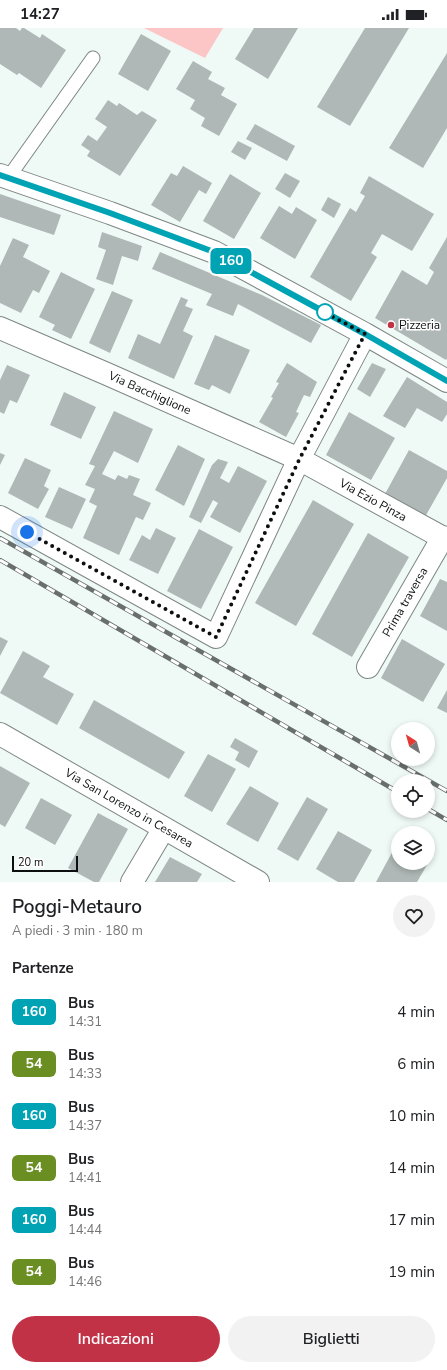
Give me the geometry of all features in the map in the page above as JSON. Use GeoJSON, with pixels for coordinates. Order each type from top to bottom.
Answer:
{"type":"FeatureCollection","features":[{"type":"Feature","properties":{"kind":"street"},"geometry":{"type":"LineString","coordinates":[[4,176],[110,213],[214,252],[365,334],[447,381]]}},
{"type":"Feature","properties":{"kind":"street","name":"Via Bacchiglione"},"geometry":{"type":"LineString","coordinates":[[0,328],[299,460]]}},
{"type":"Feature","properties":{"kind":"street"},"geometry":{"type":"LineString","coordinates":[[0,517],[216,637],[299,460],[365,334]]}},
{"type":"Feature","properties":{"kind":"street","name":"Via Ezio Pinza"},"geometry":{"type":"LineString","coordinates":[[299,460],[445,539]]}},
{"type":"Feature","properties":{"kind":"street","name":"Prima traversa"},"geometry":{"type":"LineString","coordinates":[[368,668],[445,539]]}},
{"type":"Feature","properties":{"kind":"street","name":"Via San Lorenzo in Cesarea"},"geometry":{"type":"LineString","coordinates":[[0,734],[258,882]]}},
{"type":"Feature","properties":{"kind":"street"},"geometry":{"type":"LineString","coordinates":[[132,882],[164,828]]}},
{"type":"Feature","properties":{"kind":"lane"},"geometry":{"type":"LineString","coordinates":[[4,176],[93,58]]}},
{"type":"Feature","properties":{"kind":"shaded area"},"geometry":{"type":"Polygon","coordinates":[[[144,28],[223,28],[205,58],[144,28]]]}},
{"type":"Feature","properties":{"kind":"building"},"geometry":{"type":"Polygon","coordinates":[[[0,28],[16,28],[20,31],[24,28],[40,38],[42,34],[66,50],[41,88],[19,73],[17,75],[0,64],[0,28]]]}},
{"type":"Feature","properties":{"kind":"building"},"geometry":{"type":"Polygon","coordinates":[[[254,28],[298,28],[268,79],[235,59],[254,28]]]}},
{"type":"Feature","properties":{"kind":"building"},"geometry":{"type":"Polygon","coordinates":[[[365,28],[409,28],[350,126],[317,107],[365,28]]]}},
{"type":"Feature","properties":{"kind":"building"},"geometry":{"type":"Polygon","coordinates":[[[141,34],[171,51],[148,91],[118,74],[141,34]]]}},
{"type":"Feature","properties":{"kind":"building"},"geometry":{"type":"Polygon","coordinates":[[[447,53],[447,128],[423,168],[389,148],[447,53]]]}},
{"type":"Feature","properties":{"kind":"building"},"geometry":{"type":"Polygon","coordinates":[[[193,61],[212,72],[208,79],[225,88],[221,95],[237,104],[219,136],[201,126],[205,118],[190,109],[195,100],[176,89],[193,61]]]}},
{"type":"Feature","properties":{"kind":"building"},"geometry":{"type":"Polygon","coordinates":[[[108,100],[117,106],[119,103],[137,115],[142,111],[157,120],[120,176],[87,156],[90,151],[81,145],[88,135],[97,141],[107,127],[95,119],[108,100]]]}},
{"type":"Feature","properties":{"kind":"building"},"geometry":{"type":"Polygon","coordinates":[[[255,124],[295,146],[287,161],[246,139],[255,124]]]}},
{"type":"Feature","properties":{"kind":"building"},"geometry":{"type":"Polygon","coordinates":[[[238,141],[252,148],[245,160],[231,152],[238,141]]]}},
{"type":"Feature","properties":{"kind":"building"},"geometry":{"type":"Polygon","coordinates":[[[183,166],[212,183],[206,194],[199,190],[180,222],[151,205],[171,173],[177,176],[183,166]]]}},
{"type":"Feature","properties":{"kind":"building"},"geometry":{"type":"Polygon","coordinates":[[[285,173],[300,181],[290,198],[275,189],[285,173]]]}},
{"type":"Feature","properties":{"kind":"building"},"geometry":{"type":"Polygon","coordinates":[[[230,174],[261,193],[234,239],[203,221],[230,174]]]}},
{"type":"Feature","properties":{"kind":"building"},"geometry":{"type":"Polygon","coordinates":[[[369,176],[434,214],[412,251],[382,234],[371,253],[377,257],[351,301],[310,277],[350,208],[356,212],[365,196],[360,193],[369,176]]]}},
{"type":"Feature","properties":{"kind":"building"},"geometry":{"type":"Polygon","coordinates":[[[0,194],[61,215],[54,235],[0,217],[0,194]]]}},
{"type":"Feature","properties":{"kind":"building"},"geometry":{"type":"Polygon","coordinates":[[[328,197],[341,204],[334,218],[321,210],[328,197]]]}},
{"type":"Feature","properties":{"kind":"building"},"geometry":{"type":"Polygon","coordinates":[[[279,206],[292,214],[296,207],[317,220],[295,259],[260,238],[279,206]]]}},
{"type":"Feature","properties":{"kind":"building"},"geometry":{"type":"Polygon","coordinates":[[[102,232],[142,246],[138,261],[122,256],[113,285],[96,279],[106,250],[98,247],[102,232]]]}},
{"type":"Feature","properties":{"kind":"building"},"geometry":{"type":"Polygon","coordinates":[[[447,237],[446,360],[375,318],[402,270],[427,285],[434,272],[429,268],[447,237]]]}},
{"type":"Feature","properties":{"kind":"building"},"geometry":{"type":"Polygon","coordinates":[[[13,238],[29,245],[23,257],[50,271],[39,293],[33,290],[21,313],[0,303],[0,266],[13,238]]]}},
{"type":"Feature","properties":{"kind":"building"},"geometry":{"type":"Polygon","coordinates":[[[160,252],[262,295],[321,325],[311,343],[238,304],[233,316],[206,305],[212,294],[152,269],[160,252]]]}},
{"type":"Feature","properties":{"kind":"building"},"geometry":{"type":"Polygon","coordinates":[[[61,272],[95,289],[71,339],[52,330],[55,325],[39,317],[61,272]]]}},
{"type":"Feature","properties":{"kind":"building"},"geometry":{"type":"Polygon","coordinates":[[[112,291],[133,300],[110,353],[89,343],[112,291]]]}},
{"type":"Feature","properties":{"kind":"building"},"geometry":{"type":"Polygon","coordinates":[[[181,297],[188,300],[185,306],[193,309],[183,331],[193,336],[174,379],[128,358],[138,334],[160,344],[181,297]]]}},
{"type":"Feature","properties":{"kind":"building"},"geometry":{"type":"Polygon","coordinates":[[[215,335],[250,350],[230,394],[212,385],[209,390],[194,384],[215,335]]]}},
{"type":"Feature","properties":{"kind":"building"},"geometry":{"type":"Polygon","coordinates":[[[287,363],[317,382],[310,397],[304,395],[296,412],[299,413],[286,437],[259,422],[273,398],[271,397],[279,383],[276,382],[287,363]]]}},
{"type":"Feature","properties":{"kind":"building"},"geometry":{"type":"Polygon","coordinates":[[[372,363],[386,369],[370,397],[357,389],[372,363]]]}},
{"type":"Feature","properties":{"kind":"building"},"geometry":{"type":"Polygon","coordinates":[[[7,365],[30,375],[17,403],[10,400],[4,414],[0,412],[0,380],[7,365]]]}},
{"type":"Feature","properties":{"kind":"building"},"geometry":{"type":"Polygon","coordinates":[[[407,377],[447,402],[447,414],[442,422],[417,408],[405,428],[383,416],[407,377]]]}},
{"type":"Feature","properties":{"kind":"building"},"geometry":{"type":"Polygon","coordinates":[[[64,392],[96,407],[81,439],[50,425],[64,392]]]}},
{"type":"Feature","properties":{"kind":"building"},"geometry":{"type":"Polygon","coordinates":[[[114,411],[153,429],[138,463],[114,451],[102,474],[115,480],[118,475],[127,479],[129,475],[140,479],[133,495],[151,503],[143,520],[136,517],[119,555],[83,538],[97,506],[89,502],[95,489],[85,485],[95,466],[89,464],[114,411]]]}},
{"type":"Feature","properties":{"kind":"building"},"geometry":{"type":"Polygon","coordinates":[[[349,412],[395,438],[371,480],[326,455],[349,412]]]}},
{"type":"Feature","properties":{"kind":"building"},"geometry":{"type":"Polygon","coordinates":[[[178,445],[205,459],[184,506],[155,490],[178,445]]]}},
{"type":"Feature","properties":{"kind":"building"},"geometry":{"type":"Polygon","coordinates":[[[409,450],[447,471],[447,478],[425,517],[385,494],[409,450]]]}},
{"type":"Feature","properties":{"kind":"building"},"geometry":{"type":"Polygon","coordinates":[[[0,453],[5,455],[0,465],[0,453]]]}},
{"type":"Feature","properties":{"kind":"building"},"geometry":{"type":"Polygon","coordinates":[[[25,458],[51,470],[44,486],[49,489],[38,509],[8,493],[25,458]]]}},
{"type":"Feature","properties":{"kind":"building"},"geometry":{"type":"Polygon","coordinates":[[[218,459],[228,462],[220,478],[229,483],[238,466],[267,481],[240,533],[210,517],[218,503],[213,500],[201,523],[189,517],[212,465],[218,459]]]}},
{"type":"Feature","properties":{"kind":"building"},"geometry":{"type":"Polygon","coordinates":[[[59,487],[86,499],[72,529],[45,517],[59,487]]]}},
{"type":"Feature","properties":{"kind":"building"},"geometry":{"type":"Polygon","coordinates":[[[313,500],[354,524],[296,626],[255,603],[313,500]]]}},
{"type":"Feature","properties":{"kind":"building"},"geometry":{"type":"Polygon","coordinates":[[[156,528],[176,538],[158,574],[129,560],[142,535],[150,540],[156,528]]]}},
{"type":"Feature","properties":{"kind":"building"},"geometry":{"type":"Polygon","coordinates":[[[199,529],[233,547],[201,609],[167,591],[199,529]]]}},
{"type":"Feature","properties":{"kind":"building"},"geometry":{"type":"Polygon","coordinates":[[[368,533],[409,557],[352,657],[312,634],[368,533]]]}},
{"type":"Feature","properties":{"kind":"building"},"geometry":{"type":"Polygon","coordinates":[[[440,579],[447,582],[447,631],[420,616],[440,579]]]}},
{"type":"Feature","properties":{"kind":"building"},"geometry":{"type":"Polygon","coordinates":[[[0,637],[8,641],[0,656],[0,637]]]}},
{"type":"Feature","properties":{"kind":"building"},"geometry":{"type":"Polygon","coordinates":[[[402,639],[445,664],[423,702],[381,678],[402,639]]]}},
{"type":"Feature","properties":{"kind":"building"},"geometry":{"type":"Polygon","coordinates":[[[23,651],[50,666],[43,677],[74,694],[57,725],[0,693],[23,651]]]}},
{"type":"Feature","properties":{"kind":"building"},"geometry":{"type":"Polygon","coordinates":[[[447,690],[447,713],[437,708],[447,690]]]}},
{"type":"Feature","properties":{"kind":"building"},"geometry":{"type":"Polygon","coordinates":[[[94,700],[185,752],[169,779],[79,728],[94,700]]]}},
{"type":"Feature","properties":{"kind":"building"},"geometry":{"type":"Polygon","coordinates":[[[235,738],[258,751],[249,768],[235,760],[239,752],[230,747],[235,738]]]}},
{"type":"Feature","properties":{"kind":"building"},"geometry":{"type":"Polygon","coordinates":[[[208,754],[236,769],[212,812],[184,796],[208,754]]]}},
{"type":"Feature","properties":{"kind":"building"},"geometry":{"type":"Polygon","coordinates":[[[0,766],[30,783],[5,827],[0,824],[0,766]]]}},
{"type":"Feature","properties":{"kind":"building"},"geometry":{"type":"Polygon","coordinates":[[[250,786],[279,803],[258,842],[226,824],[250,786]]]}},
{"type":"Feature","properties":{"kind":"building"},"geometry":{"type":"Polygon","coordinates":[[[307,797],[328,809],[298,861],[277,849],[307,797]]]}},
{"type":"Feature","properties":{"kind":"building"},"geometry":{"type":"Polygon","coordinates":[[[41,798],[72,815],[55,845],[25,828],[41,798]]]}},
{"type":"Feature","properties":{"kind":"building"},"geometry":{"type":"Polygon","coordinates":[[[98,813],[128,829],[99,882],[94,882],[68,868],[98,813]]]}},
{"type":"Feature","properties":{"kind":"building"},"geometry":{"type":"Polygon","coordinates":[[[338,831],[372,850],[354,882],[338,882],[316,869],[338,831]]]}},
{"type":"Feature","properties":{"kind":"building"},"geometry":{"type":"Polygon","coordinates":[[[391,854],[391,870],[424,870],[417,882],[376,882],[391,854]]]}},
{"type":"Feature","properties":{"kind":"building"},"geometry":{"type":"Polygon","coordinates":[[[170,857],[202,874],[197,882],[155,882],[170,857]]]}},
{"type":"Feature","properties":{"kind":"railway"},"geometry":{"type":"LineString","coordinates":[[0,538],[447,791]]}},
{"type":"Feature","properties":{"kind":"railway"},"geometry":{"type":"LineString","coordinates":[[0,560],[391,788]]}},
{"type":"Feature","properties":{"kind":"railway"},"geometry":{"type":"LineString","coordinates":[[435,813],[447,820]]}},
{"type":"Feature","properties":{"kind":"bus line","name":"160"},"geometry":{"type":"LineString","coordinates":[[0,175],[110,213],[214,252],[365,334],[447,381]]}},
{"type":"Feature","properties":{"kind":"place","name":"Pizzeria"},"geometry":{"type":"Point","coordinates":[391,325]}},
{"type":"Feature","properties":{"kind":"route"},"geometry":{"type":"LineString","coordinates":[[27,532],[216,637],[299,460],[365,334],[325,312]]}}]}
